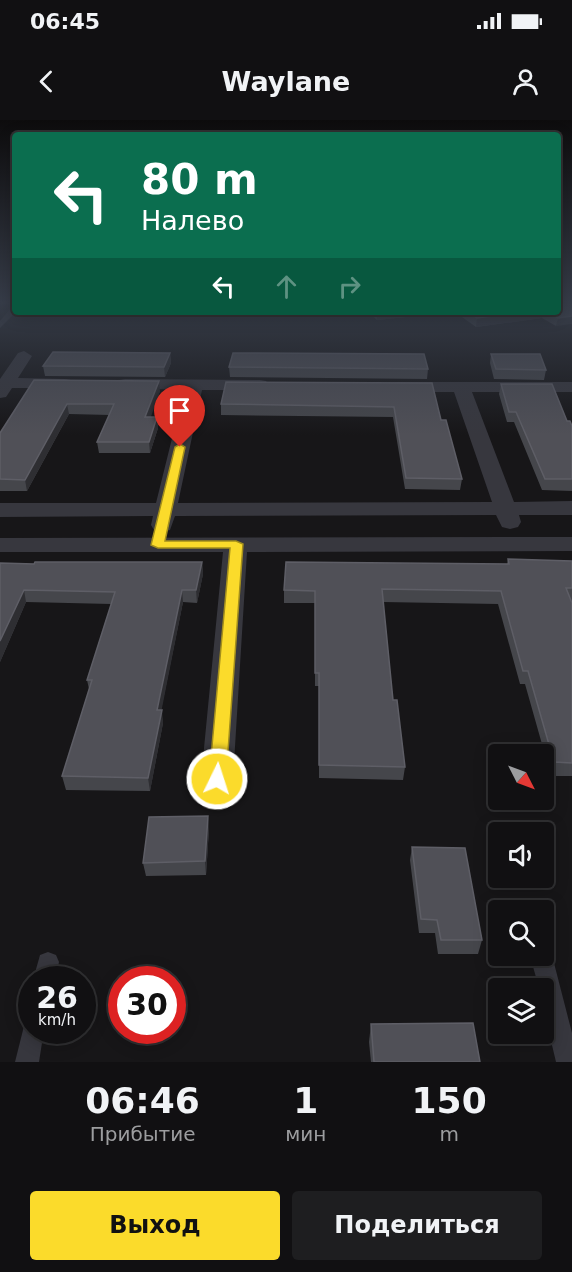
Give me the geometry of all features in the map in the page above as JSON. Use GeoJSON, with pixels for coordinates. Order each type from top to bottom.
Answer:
{"type":"FeatureCollection","features":[{"type":"Feature","properties":{"kind":"street"},"geometry":{"type":"LineString","coordinates":[[2,386],[24,356]]}},
{"type":"Feature","properties":{"kind":"street"},"geometry":{"type":"LineString","coordinates":[[2,386],[77,384]]}},
{"type":"Feature","properties":{"kind":"street"},"geometry":{"type":"LineString","coordinates":[[112,384],[275,386]]}},
{"type":"Feature","properties":{"kind":"street"},"geometry":{"type":"LineString","coordinates":[[158,545],[194,385]]}},
{"type":"Feature","properties":{"kind":"street"},"geometry":{"type":"LineString","coordinates":[[380,387],[572,387]]}},
{"type":"Feature","properties":{"kind":"street"},"geometry":{"type":"LineString","coordinates":[[461,387],[518,544]]}},
{"type":"Feature","properties":{"kind":"street"},"geometry":{"type":"LineString","coordinates":[[0,510],[572,508]]}},
{"type":"Feature","properties":{"kind":"street"},"geometry":{"type":"LineString","coordinates":[[217,779],[236,544]]}},
{"type":"Feature","properties":{"kind":"street"},"geometry":{"type":"LineString","coordinates":[[0,545],[572,544]]}},
{"type":"Feature","properties":{"kind":"lane"},"geometry":{"type":"LineString","coordinates":[[544,966],[568,1062]]}},
{"type":"Feature","properties":{"kind":"lane"},"geometry":{"type":"LineString","coordinates":[[27,1062],[30,1044]]}},
{"type":"Feature","properties":{"kind":"building"},"geometry":{"type":"Polygon","coordinates":[[[53,352],[170,353],[164,367],[43,366],[53,352]]]}},
{"type":"Feature","properties":{"kind":"building"},"geometry":{"type":"Polygon","coordinates":[[[233,353],[424,354],[428,369],[229,367],[233,353]]]}},
{"type":"Feature","properties":{"kind":"building"},"geometry":{"type":"Polygon","coordinates":[[[491,354],[540,354],[546,370],[496,369],[491,354]]]}},
{"type":"Feature","properties":{"kind":"building"},"geometry":{"type":"Polygon","coordinates":[[[34,380],[159,381],[145,417],[157,417],[149,442],[97,442],[114,404],[67,404],[25,480],[0,479],[0,433],[34,380]]]}},
{"type":"Feature","properties":{"kind":"building"},"geometry":{"type":"Polygon","coordinates":[[[226,382],[432,383],[441,420],[446,420],[462,479],[406,478],[394,407],[221,404],[226,382]]]}},
{"type":"Feature","properties":{"kind":"building"},"geometry":{"type":"Polygon","coordinates":[[[501,384],[552,384],[567,421],[570,421],[572,426],[572,479],[545,479],[516,412],[509,412],[501,384]]]}},
{"type":"Feature","properties":{"kind":"building"},"geometry":{"type":"Polygon","coordinates":[[[508,559],[572,561],[572,588],[566,588],[572,603],[572,763],[554,762],[554,744],[549,744],[528,671],[523,671],[501,591],[382,589],[393,700],[397,700],[405,767],[319,765],[319,673],[315,673],[315,591],[284,590],[286,562],[509,564],[508,559]]]}},
{"type":"Feature","properties":{"kind":"building"},"geometry":{"type":"Polygon","coordinates":[[[35,562],[202,562],[196,590],[182,590],[157,710],[162,710],[148,778],[62,776],[92,680],[87,680],[115,592],[24,590],[0,641],[0,563],[34,564],[35,562]]]}},
{"type":"Feature","properties":{"kind":"building"},"geometry":{"type":"Polygon","coordinates":[[[208,816],[205,861],[143,863],[149,817],[208,816]]]}},
{"type":"Feature","properties":{"kind":"building"},"geometry":{"type":"Polygon","coordinates":[[[412,847],[465,848],[482,940],[441,940],[437,920],[421,919],[412,847]]]}},
{"type":"Feature","properties":{"kind":"building"},"geometry":{"type":"Polygon","coordinates":[[[473,1023],[480,1062],[374,1062],[371,1024],[473,1023]]]}},
{"type":"Feature","properties":{"kind":"route"},"geometry":{"type":"LineString","coordinates":[[180,447],[158,545],[236,544],[217,779]]}}]}
